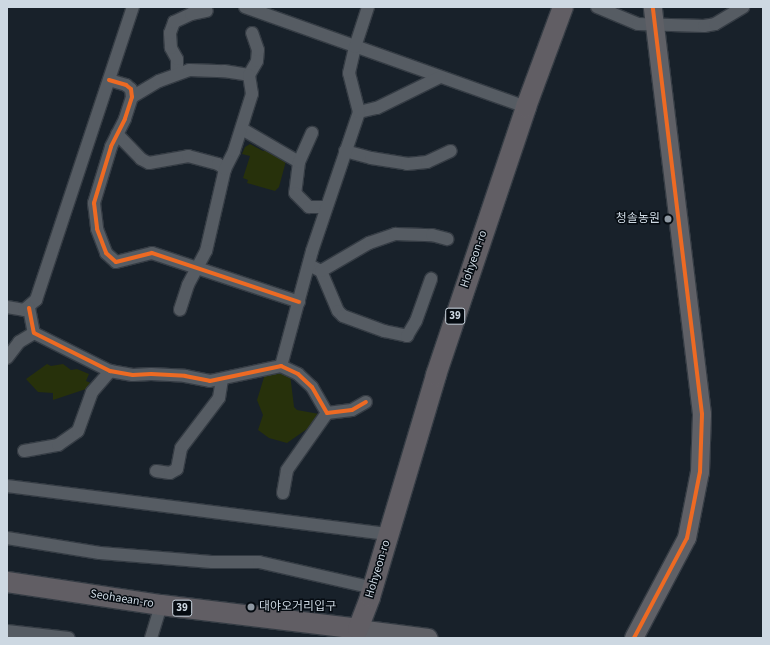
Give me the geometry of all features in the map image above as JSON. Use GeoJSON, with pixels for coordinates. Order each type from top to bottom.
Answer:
{"type":"FeatureCollection","features":[{"type":"Feature","properties":{"kind":"main road","name":"Hohyeon-ro"},"geometry":{"type":"LineString","coordinates":[[355,633],[373,588],[436,375],[526,107],[563,7]]}},
{"type":"Feature","properties":{"kind":"main road","name":"Seohaean-ro"},"geometry":{"type":"LineString","coordinates":[[7,582],[355,633]]}},
{"type":"Feature","properties":{"kind":"street"},"geometry":{"type":"LineString","coordinates":[[29,308],[36,300],[134,7]]}},
{"type":"Feature","properties":{"kind":"street"},"geometry":{"type":"LineString","coordinates":[[281,366],[326,206],[359,112],[349,73],[354,47],[368,7]]}},
{"type":"Feature","properties":{"kind":"street"},"geometry":{"type":"LineString","coordinates":[[597,7],[638,24],[654,16],[709,26],[743,7]]}},
{"type":"Feature","properties":{"kind":"street"},"geometry":{"type":"LineString","coordinates":[[250,8],[354,47],[526,107]]}},
{"type":"Feature","properties":{"kind":"street"},"geometry":{"type":"LineString","coordinates":[[177,73],[177,59],[171,48],[170,33],[174,22],[191,14],[207,11]]}},
{"type":"Feature","properties":{"kind":"street"},"geometry":{"type":"LineString","coordinates":[[634,638],[687,538],[700,465],[702,414],[654,16]]}},
{"type":"Feature","properties":{"kind":"street"},"geometry":{"type":"LineString","coordinates":[[180,310],[188,285],[200,267],[215,220],[226,169],[242,129],[252,94],[249,75],[257,61],[258,50],[252,33]]}},
{"type":"Feature","properties":{"kind":"street"},"geometry":{"type":"LineString","coordinates":[[132,97],[177,73],[189,70],[224,70],[249,75]]}},
{"type":"Feature","properties":{"kind":"street"},"geometry":{"type":"LineString","coordinates":[[359,112],[377,108],[440,77]]}},
{"type":"Feature","properties":{"kind":"street"},"geometry":{"type":"LineString","coordinates":[[109,80],[126,85],[131,89],[132,97],[110,147],[94,203],[97,229],[106,253],[116,262],[152,253],[200,267],[299,302]]}},
{"type":"Feature","properties":{"kind":"street"},"geometry":{"type":"LineString","coordinates":[[242,129],[299,162]]}},
{"type":"Feature","properties":{"kind":"street"},"geometry":{"type":"LineString","coordinates":[[312,133],[299,162],[295,193],[309,207],[326,206]]}},
{"type":"Feature","properties":{"kind":"street"},"geometry":{"type":"LineString","coordinates":[[117,134],[141,159],[149,163],[188,156],[218,164],[226,169]]}},
{"type":"Feature","properties":{"kind":"street"},"geometry":{"type":"LineString","coordinates":[[345,151],[371,158],[407,164],[427,162],[450,151]]}},
{"type":"Feature","properties":{"kind":"street"},"geometry":{"type":"LineString","coordinates":[[322,271],[368,243],[395,234],[432,234],[447,239]]}},
{"type":"Feature","properties":{"kind":"street"},"geometry":{"type":"LineString","coordinates":[[309,265],[322,271],[338,311],[343,316],[384,331],[406,336],[416,321],[431,278]]}},
{"type":"Feature","properties":{"kind":"street"},"geometry":{"type":"LineString","coordinates":[[7,307],[29,308]]}},
{"type":"Feature","properties":{"kind":"street"},"geometry":{"type":"LineString","coordinates":[[29,308],[34,333]]}},
{"type":"Feature","properties":{"kind":"street"},"geometry":{"type":"LineString","coordinates":[[7,358],[19,342],[34,333]]}},
{"type":"Feature","properties":{"kind":"street"},"geometry":{"type":"LineString","coordinates":[[34,333],[110,371],[133,375],[185,376],[210,381],[281,366],[298,374],[312,387],[327,413]]}},
{"type":"Feature","properties":{"kind":"street"},"geometry":{"type":"LineString","coordinates":[[24,451],[58,445],[78,430],[92,392],[110,371]]}},
{"type":"Feature","properties":{"kind":"street"},"geometry":{"type":"LineString","coordinates":[[156,471],[170,473],[177,469],[181,448],[219,398],[222,379]]}},
{"type":"Feature","properties":{"kind":"street"},"geometry":{"type":"LineString","coordinates":[[283,493],[287,470],[327,413],[352,410],[366,402]]}},
{"type":"Feature","properties":{"kind":"street"},"geometry":{"type":"LineString","coordinates":[[7,486],[389,534]]}},
{"type":"Feature","properties":{"kind":"street"},"geometry":{"type":"LineString","coordinates":[[7,538],[100,553],[212,562],[259,562],[373,588]]}},
{"type":"Feature","properties":{"kind":"street"},"geometry":{"type":"LineString","coordinates":[[151,638],[162,605]]}},
{"type":"Feature","properties":{"kind":"street"},"geometry":{"type":"LineString","coordinates":[[7,630],[69,638]]}},
{"type":"Feature","properties":{"kind":"street","name":"Seohaean-ro"},"geometry":{"type":"LineString","coordinates":[[355,633],[428,638]]}},
{"type":"Feature","properties":{"kind":"green space"},"geometry":{"type":"Polygon","coordinates":[[[250,144],[263,151],[268,149],[286,161],[279,187],[275,191],[247,183],[248,180],[243,178],[250,156],[242,154],[245,147],[250,144]]]}},
{"type":"Feature","properties":{"kind":"green space"},"geometry":{"type":"Polygon","coordinates":[[[47,364],[51,366],[63,364],[71,370],[77,369],[89,374],[86,381],[93,384],[92,387],[53,400],[53,393],[38,392],[26,379],[47,364]]]}},
{"type":"Feature","properties":{"kind":"green space"},"geometry":{"type":"Polygon","coordinates":[[[265,374],[290,374],[294,407],[297,410],[319,414],[314,424],[287,443],[269,438],[258,430],[263,415],[257,400],[265,374]]]}},
{"type":"Feature","properties":{"kind":"cycle path"},"geometry":{"type":"LineString","coordinates":[[634,638],[687,538],[700,472],[702,414],[653,7]]}},
{"type":"Feature","properties":{"kind":"cycle path"},"geometry":{"type":"LineString","coordinates":[[109,80],[126,85],[131,89],[132,97],[125,119],[111,147],[94,203],[97,229],[106,253],[116,262],[152,253],[299,302]]}},
{"type":"Feature","properties":{"kind":"cycle path"},"geometry":{"type":"LineString","coordinates":[[29,308],[34,333],[110,371],[133,375],[151,374],[185,376],[210,381],[281,366],[298,374],[312,387],[327,413],[352,410],[366,402]]}},
{"type":"Feature","properties":{"kind":"place","name":"청솔농원"},"geometry":{"type":"Point","coordinates":[668,219]}},
{"type":"Feature","properties":{"kind":"place","name":"대야오거리입구"},"geometry":{"type":"Point","coordinates":[251,607]}}]}
